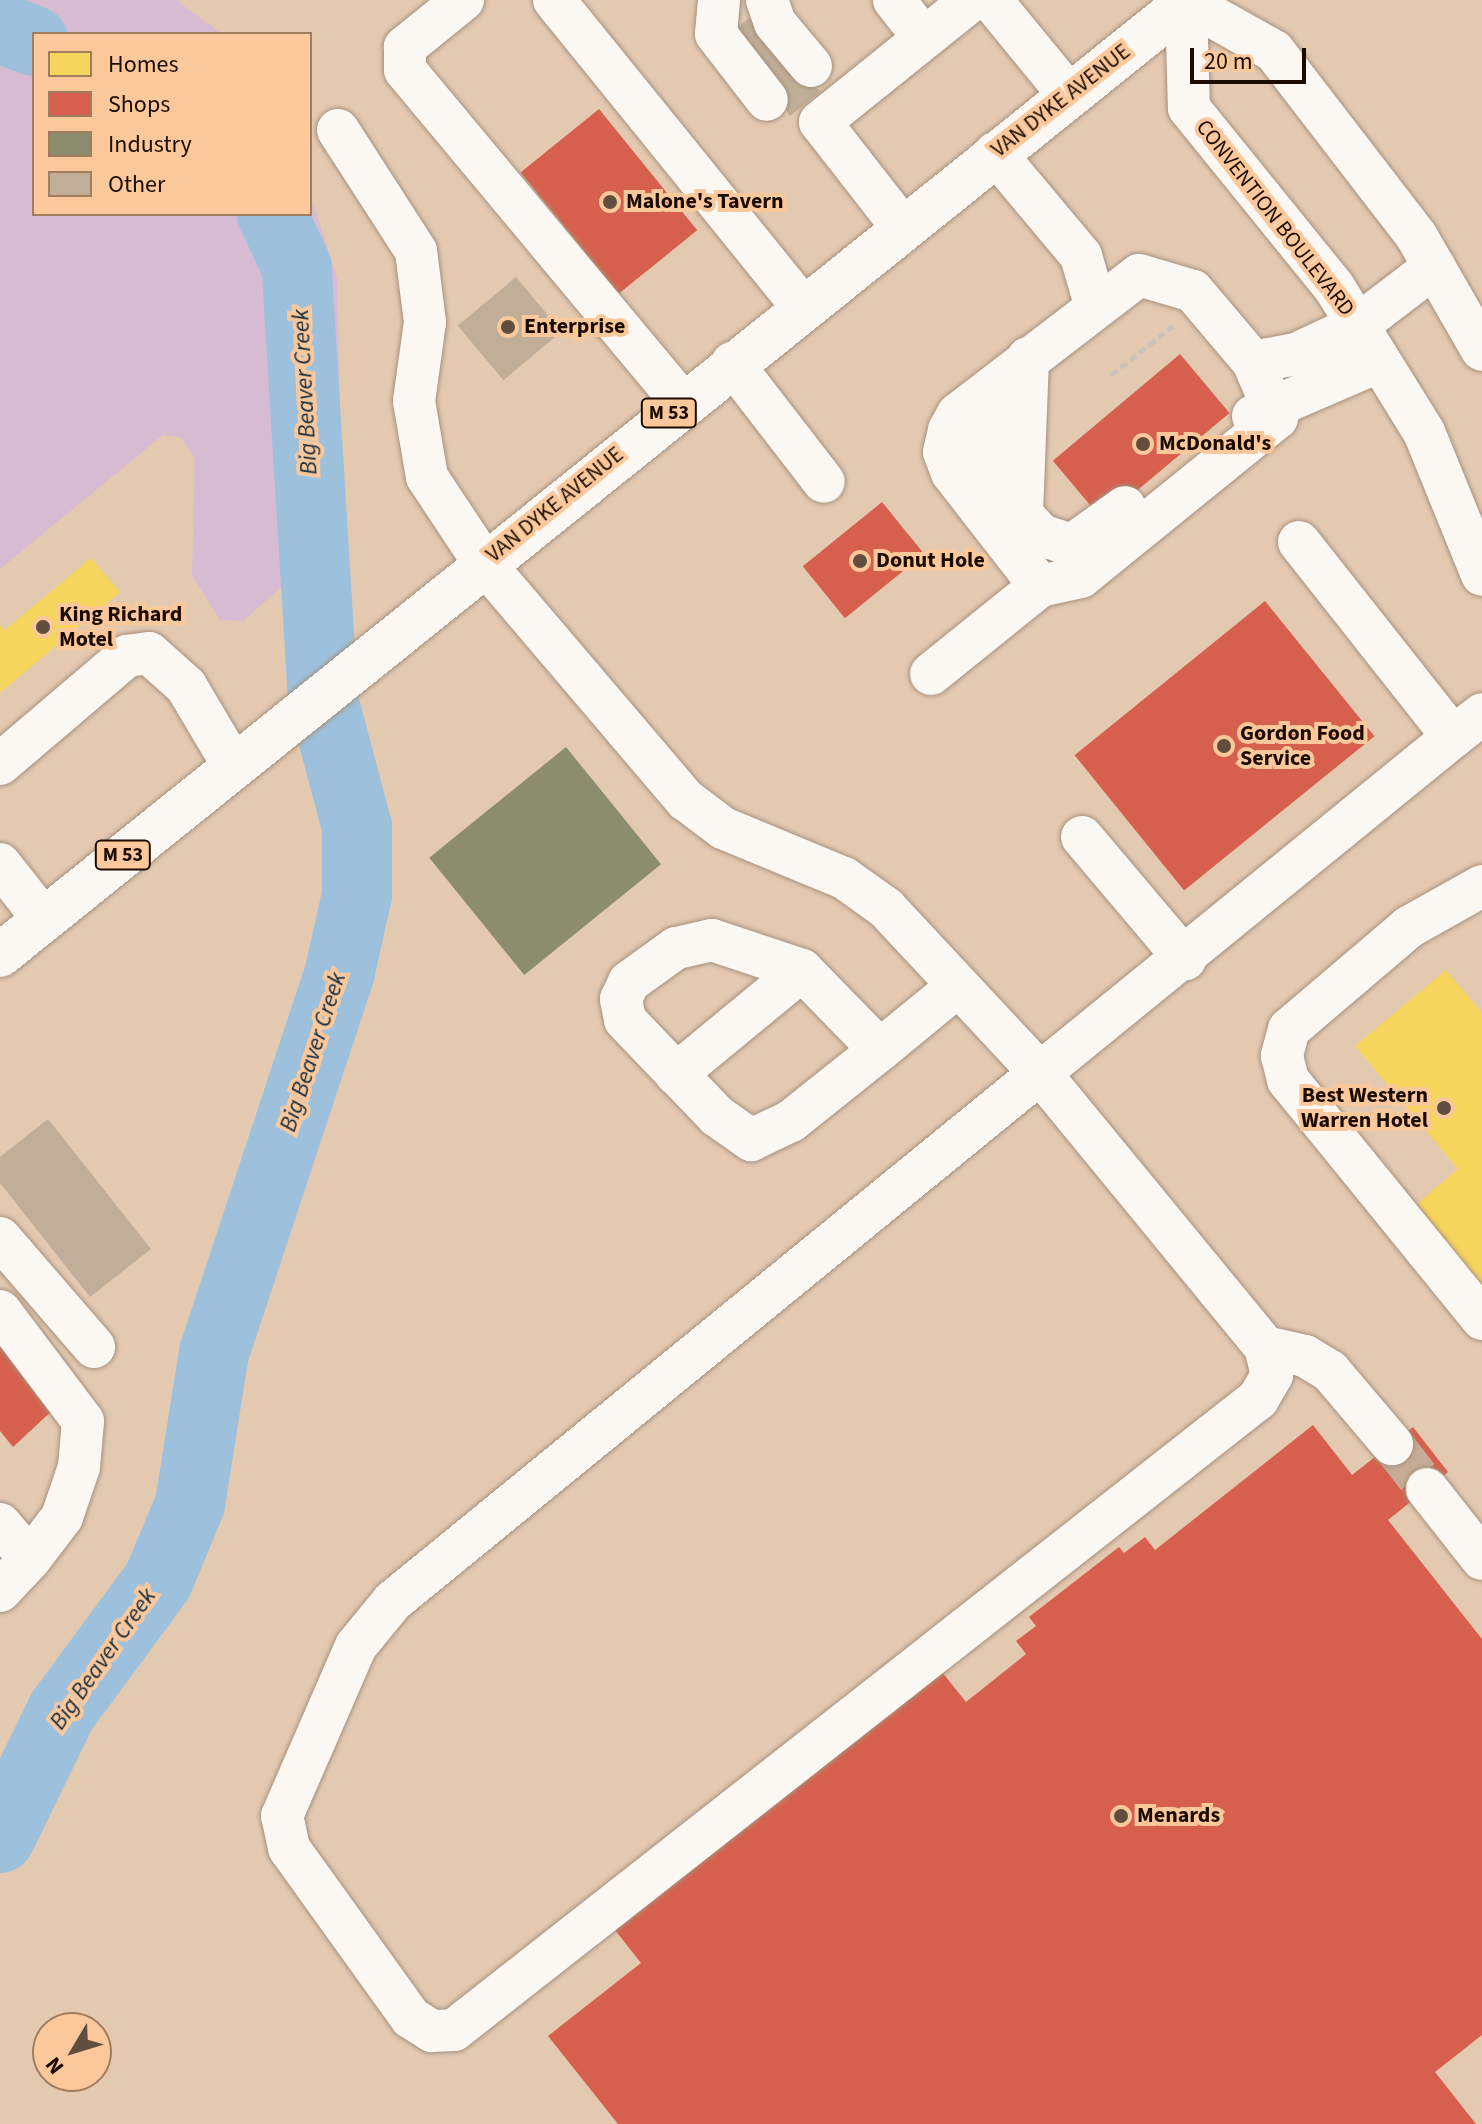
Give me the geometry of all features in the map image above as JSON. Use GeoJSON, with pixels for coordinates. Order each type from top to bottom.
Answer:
{"type":"FeatureCollection","features":[{"type":"Feature","properties":{"kind":"main road","name":"VAN DYKE AVENUE"},"geometry":{"type":"LineString","coordinates":[[0,955],[682,402],[1186,1]]}},
{"type":"Feature","properties":{"kind":"street"},"geometry":{"type":"LineString","coordinates":[[463,0],[405,47],[405,70],[682,402]]}},
{"type":"Feature","properties":{"kind":"street"},"geometry":{"type":"LineString","coordinates":[[554,0],[802,306]]}},
{"type":"Feature","properties":{"kind":"street"},"geometry":{"type":"LineString","coordinates":[[719,0],[716,34],[773,107],[796,129],[824,93],[924,38],[972,0]]}},
{"type":"Feature","properties":{"kind":"street"},"geometry":{"type":"LineString","coordinates":[[767,0],[775,23],[824,93],[902,227]]}},
{"type":"Feature","properties":{"kind":"street"},"geometry":{"type":"LineString","coordinates":[[894,0],[924,38]]}},
{"type":"Feature","properties":{"kind":"street"},"geometry":{"type":"LineString","coordinates":[[991,0],[1069,95]]}},
{"type":"Feature","properties":{"kind":"street"},"geometry":{"type":"LineString","coordinates":[[1186,1],[1274,51],[1434,267],[1482,350]]}},
{"type":"Feature","properties":{"kind":"street","name":"CONVENTION BOULEVARD"},"geometry":{"type":"LineString","coordinates":[[1186,1],[1189,108],[1358,325],[1424,432],[1482,575]]}},
{"type":"Feature","properties":{"kind":"street"},"geometry":{"type":"LineString","coordinates":[[338,130],[416,251],[425,322],[414,401],[427,477],[484,563],[686,800],[723,828],[844,878],[886,908],[1040,1073],[1265,1347],[1272,1375],[1246,1409],[454,2030],[432,2031],[411,2018],[289,1848],[282,1816],[356,1646],[393,1601],[1040,1073],[1185,959],[1468,726],[1299,542]]}},
{"type":"Feature","properties":{"kind":"street"},"geometry":{"type":"LineString","coordinates":[[995,153],[1081,256],[1095,304]]}},
{"type":"Feature","properties":{"kind":"street","name":"CONVENTION BOULEVARD"},"geometry":{"type":"LineString","coordinates":[[1358,325],[1434,267]]}},
{"type":"Feature","properties":{"kind":"street"},"geometry":{"type":"LineString","coordinates":[[931,674],[1040,586],[1081,577],[1270,431],[1277,405],[1253,362],[1181,283],[1139,275],[1095,304],[958,414],[944,452],[952,473],[1040,586]]}},
{"type":"Feature","properties":{"kind":"street"},"geometry":{"type":"LineString","coordinates":[[1253,362],[1296,354],[1358,325]]}},
{"type":"Feature","properties":{"kind":"street"},"geometry":{"type":"LineString","coordinates":[[1028,358],[1022,514],[1041,535],[1072,545],[1217,434],[1380,361]]}},
{"type":"Feature","properties":{"kind":"street"},"geometry":{"type":"LineString","coordinates":[[732,363],[824,482]]}},
{"type":"Feature","properties":{"kind":"street"},"geometry":{"type":"LineString","coordinates":[[0,764],[127,656],[149,653],[186,686],[239,759]]}},
{"type":"Feature","properties":{"kind":"street"},"geometry":{"type":"LineString","coordinates":[[1082,837],[1185,959]]}},
{"type":"Feature","properties":{"kind":"street"},"geometry":{"type":"LineString","coordinates":[[0,864],[44,920]]}},
{"type":"Feature","properties":{"kind":"street"},"geometry":{"type":"LineString","coordinates":[[1480,891],[1409,927],[1289,1029],[1282,1056],[1288,1080],[1482,1319]]}},
{"type":"Feature","properties":{"kind":"street"},"geometry":{"type":"LineString","coordinates":[[880,1050],[802,970],[712,940],[676,948],[629,982],[621,999],[625,1020],[717,1116],[751,1140],[767,1139],[880,1050],[958,986]]}},
{"type":"Feature","properties":{"kind":"street"},"geometry":{"type":"LineString","coordinates":[[676,1074],[802,970]]}},
{"type":"Feature","properties":{"kind":"street"},"geometry":{"type":"LineString","coordinates":[[0,1238],[94,1347]]}},
{"type":"Feature","properties":{"kind":"street"},"geometry":{"type":"LineString","coordinates":[[0,1311],[83,1421],[79,1467],[62,1517],[30,1559],[0,1591]]}},
{"type":"Feature","properties":{"kind":"street"},"geometry":{"type":"LineString","coordinates":[[1265,1347],[1305,1356],[1330,1371],[1392,1444]]}},
{"type":"Feature","properties":{"kind":"street"},"geometry":{"type":"LineString","coordinates":[[1427,1489],[1482,1559]]}},
{"type":"Feature","properties":{"kind":"street"},"geometry":{"type":"LineString","coordinates":[[0,1524],[30,1559]]}},
{"type":"Feature","properties":{"kind":"path"},"geometry":{"type":"LineString","coordinates":[[1111,375],[1183,318]]}},
{"type":"Feature","properties":{"kind":"shaded area"},"geometry":{"type":"Polygon","coordinates":[[[0,0],[176,0],[219,32],[32,32],[32,216],[312,216],[312,200],[337,277],[343,533],[243,621],[220,620],[192,575],[195,458],[180,437],[163,435],[0,569],[0,0]]]}},
{"type":"Feature","properties":{"kind":"building: Homes","name":"King Richard Motel"},"geometry":{"type":"Polygon","coordinates":[[[91,558],[120,592],[0,693],[0,625],[5,630],[91,558]]]}},
{"type":"Feature","properties":{"kind":"building: Homes","name":"Best Western Warren Hotel"},"geometry":{"type":"Polygon","coordinates":[[[1446,970],[1482,1013],[1482,1297],[1410,1210],[1458,1169],[1355,1046],[1446,970]]]}},
{"type":"Feature","properties":{"kind":"building: Shops","name":"Malone's Tavern"},"geometry":{"type":"Polygon","coordinates":[[[599,109],[697,230],[619,294],[521,173],[599,109]]]}},
{"type":"Feature","properties":{"kind":"building: Shops"},"geometry":{"type":"Polygon","coordinates":[[[1180,354],[1229,413],[1102,520],[1053,461],[1180,354]]]}},
{"type":"Feature","properties":{"kind":"building: Shops"},"geometry":{"type":"Polygon","coordinates":[[[882,502],[924,554],[845,618],[803,566],[882,502]]]}},
{"type":"Feature","properties":{"kind":"building: Shops","name":"Gordon Food Service"},"geometry":{"type":"Polygon","coordinates":[[[1265,601],[1375,736],[1184,890],[1075,755],[1265,601]]]}},
{"type":"Feature","properties":{"kind":"building: Shops"},"geometry":{"type":"Polygon","coordinates":[[[0,1342],[55,1408],[13,1447],[0,1431],[0,1342]]]}},
{"type":"Feature","properties":{"kind":"building: Shops","name":"Menards"},"geometry":{"type":"Polygon","coordinates":[[[1313,1425],[1352,1475],[1413,1427],[1448,1472],[1388,1520],[1482,1639],[1482,2035],[1435,2072],[1476,2124],[618,2124],[548,2036],[641,1963],[615,1930],[942,1672],[966,1702],[1026,1654],[1016,1641],[1036,1626],[1029,1617],[1119,1547],[1124,1553],[1145,1537],[1155,1550],[1313,1425]]]}},
{"type":"Feature","properties":{"kind":"building: Industry"},"geometry":{"type":"Polygon","coordinates":[[[566,747],[661,864],[524,975],[429,858],[566,747]]]}},
{"type":"Feature","properties":{"kind":"building: Other"},"geometry":{"type":"Polygon","coordinates":[[[749,18],[796,77],[821,91],[790,116],[785,109],[769,122],[758,108],[732,32],[749,18]]]}},
{"type":"Feature","properties":{"kind":"building: Other","name":"Enterprise"},"geometry":{"type":"Polygon","coordinates":[[[516,277],[562,331],[503,380],[458,326],[516,277]]]}},
{"type":"Feature","properties":{"kind":"building: Other"},"geometry":{"type":"Polygon","coordinates":[[[48,1119],[151,1249],[90,1297],[0,1183],[0,1157],[48,1119]]]}},
{"type":"Feature","properties":{"kind":"waterway","name":"Big Beaver Creek"},"geometry":{"type":"LineString","coordinates":[[0,28],[32,40]]}},
{"type":"Feature","properties":{"kind":"waterway","name":"Big Beaver Creek"},"geometry":{"type":"LineString","coordinates":[[0,1838],[62,1711],[158,1581],[190,1504],[214,1353],[340,971],[357,895],[357,827],[323,699],[297,268],[273,216]]}},
{"type":"Feature","properties":{"kind":"tunnel"},"geometry":{"type":"LineString","coordinates":[[1392,1444],[1427,1489]]}},
{"type":"Feature","properties":{"kind":"place","name":"Malone's Tavern"},"geometry":{"type":"Point","coordinates":[610,202]}},
{"type":"Feature","properties":{"kind":"place","name":"Enterprise"},"geometry":{"type":"Point","coordinates":[508,327]}},
{"type":"Feature","properties":{"kind":"place","name":"McDonald's"},"geometry":{"type":"Point","coordinates":[1143,444]}},
{"type":"Feature","properties":{"kind":"place","name":"Donut Hole"},"geometry":{"type":"Point","coordinates":[860,561]}},
{"type":"Feature","properties":{"kind":"place","name":"King Richard Motel"},"geometry":{"type":"Point","coordinates":[43,627]}},
{"type":"Feature","properties":{"kind":"place","name":"Gordon Food Service"},"geometry":{"type":"Point","coordinates":[1224,746]}},
{"type":"Feature","properties":{"kind":"place","name":"Best Western Warren Hotel"},"geometry":{"type":"Point","coordinates":[1444,1108]}},
{"type":"Feature","properties":{"kind":"place","name":"Menards"},"geometry":{"type":"Point","coordinates":[1121,1816]}}]}
